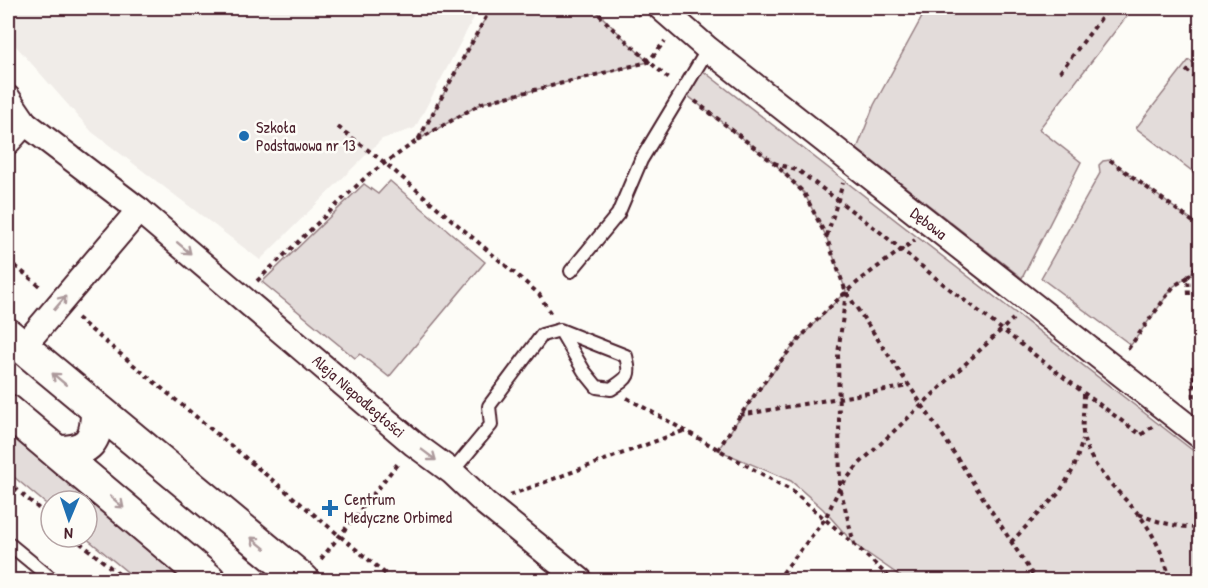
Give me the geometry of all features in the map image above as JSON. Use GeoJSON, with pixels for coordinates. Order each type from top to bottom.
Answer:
{"type":"FeatureCollection","features":[{"type":"Feature","properties":{"kind":"street","name":"Dębowa"},"geometry":{"type":"LineString","coordinates":[[661,8],[708,49],[1200,436]]}},
{"type":"Feature","properties":{"kind":"street","name":"Aleja Niepodległości"},"geometry":{"type":"LineString","coordinates":[[8,98],[25,123],[139,210],[414,444],[452,471],[486,504],[580,580]]}},
{"type":"Feature","properties":{"kind":"street"},"geometry":{"type":"LineString","coordinates":[[8,142],[25,123]]}},
{"type":"Feature","properties":{"kind":"street"},"geometry":{"type":"LineString","coordinates":[[139,210],[60,304],[15,342],[303,580]]}},
{"type":"Feature","properties":{"kind":"street"},"geometry":{"type":"LineString","coordinates":[[8,411],[209,580]]}},
{"type":"Feature","properties":{"kind":"street"},"geometry":{"type":"LineString","coordinates":[[59,452],[80,450],[92,440],[97,428],[97,411]]}},
{"type":"Feature","properties":{"kind":"lane"},"geometry":{"type":"LineString","coordinates":[[571,271],[618,214],[641,160],[708,49]]}},
{"type":"Feature","properties":{"kind":"lane"},"geometry":{"type":"LineString","coordinates":[[452,471],[491,425],[489,406],[542,335],[560,330],[626,356],[629,371],[626,379],[611,389],[597,387],[584,371],[560,330]]}},
{"type":"Feature","properties":{"kind":"lane"},"geometry":{"type":"LineString","coordinates":[[8,543],[53,580]]}},
{"type":"Feature","properties":{"kind":"path"},"geometry":{"type":"LineString","coordinates":[[418,140],[490,8]]}},
{"type":"Feature","properties":{"kind":"path"},"geometry":{"type":"LineString","coordinates":[[593,8],[648,62],[774,163],[804,193],[826,236],[846,292],[1036,580]]}},
{"type":"Feature","properties":{"kind":"path"},"geometry":{"type":"LineString","coordinates":[[1060,72],[1109,8]]}},
{"type":"Feature","properties":{"kind":"path"},"geometry":{"type":"LineString","coordinates":[[1191,8],[1200,15]]}},
{"type":"Feature","properties":{"kind":"path"},"geometry":{"type":"LineString","coordinates":[[242,296],[368,175],[418,140],[482,103],[648,62],[666,39]]}},
{"type":"Feature","properties":{"kind":"path"},"geometry":{"type":"LineString","coordinates":[[1185,70],[1200,81]]}},
{"type":"Feature","properties":{"kind":"path"},"geometry":{"type":"LineString","coordinates":[[338,127],[385,163],[539,294],[560,330]]}},
{"type":"Feature","properties":{"kind":"path"},"geometry":{"type":"LineString","coordinates":[[1110,160],[1200,227]]}},
{"type":"Feature","properties":{"kind":"path"},"geometry":{"type":"LineString","coordinates":[[774,163],[799,171],[1002,330],[1141,435],[1159,422]]}},
{"type":"Feature","properties":{"kind":"path"},"geometry":{"type":"LineString","coordinates":[[1200,163],[1194,172],[1200,177]]}},
{"type":"Feature","properties":{"kind":"path"},"geometry":{"type":"LineString","coordinates":[[826,236],[844,179]]}},
{"type":"Feature","properties":{"kind":"path"},"geometry":{"type":"LineString","coordinates":[[718,450],[740,415],[798,340],[846,292],[918,237]]}},
{"type":"Feature","properties":{"kind":"path"},"geometry":{"type":"LineString","coordinates":[[8,260],[393,580]]}},
{"type":"Feature","properties":{"kind":"path"},"geometry":{"type":"LineString","coordinates":[[1125,355],[1174,286],[1188,277],[1200,262]]}},
{"type":"Feature","properties":{"kind":"path"},"geometry":{"type":"LineString","coordinates":[[1188,277],[1189,295]]}},
{"type":"Feature","properties":{"kind":"path"},"geometry":{"type":"LineString","coordinates":[[846,292],[838,354],[840,487],[854,544]]}},
{"type":"Feature","properties":{"kind":"path"},"geometry":{"type":"LineString","coordinates":[[777,580],[825,519],[840,487],[858,465],[1018,314]]}},
{"type":"Feature","properties":{"kind":"path"},"geometry":{"type":"LineString","coordinates":[[1193,366],[1194,407]]}},
{"type":"Feature","properties":{"kind":"path"},"geometry":{"type":"LineString","coordinates":[[740,415],[909,386]]}},
{"type":"Feature","properties":{"kind":"path"},"geometry":{"type":"LineString","coordinates":[[611,389],[792,491],[892,580]]}},
{"type":"Feature","properties":{"kind":"path"},"geometry":{"type":"LineString","coordinates":[[1011,542],[1059,493],[1074,468],[1084,439],[1084,393]]}},
{"type":"Feature","properties":{"kind":"path"},"geometry":{"type":"LineString","coordinates":[[486,504],[684,431]]}},
{"type":"Feature","properties":{"kind":"path"},"geometry":{"type":"LineString","coordinates":[[1084,439],[1108,484],[1138,514],[1158,543],[1171,580]]}},
{"type":"Feature","properties":{"kind":"path"},"geometry":{"type":"LineString","coordinates":[[303,580],[414,444]]}},
{"type":"Feature","properties":{"kind":"path"},"geometry":{"type":"LineString","coordinates":[[8,482],[39,509]]}},
{"type":"Feature","properties":{"kind":"path"},"geometry":{"type":"LineString","coordinates":[[1138,514],[1180,527],[1200,528]]}},
{"type":"Feature","properties":{"kind":"path"},"geometry":{"type":"LineString","coordinates":[[88,549],[126,580]]}},
{"type":"Feature","properties":{"kind":"shaded area","name":"Szkoła Podstawowa nr 13"},"geometry":{"type":"Polygon","coordinates":[[[8,8],[479,8],[415,128],[382,139],[260,260],[92,132],[8,37],[8,8]]]}},
{"type":"Feature","properties":{"kind":"shaded area"},"geometry":{"type":"Polygon","coordinates":[[[491,8],[593,8],[648,62],[482,103],[418,140],[491,8]]]}},
{"type":"Feature","properties":{"kind":"shaded area"},"geometry":{"type":"Polygon","coordinates":[[[927,8],[940,8],[952,16],[959,8],[1133,8],[1039,129],[1081,162],[1022,278],[857,149],[874,105],[927,8]]]}},
{"type":"Feature","properties":{"kind":"shaded area"},"geometry":{"type":"Polygon","coordinates":[[[1189,60],[1200,67],[1200,177],[1136,128],[1189,60]]]}},
{"type":"Feature","properties":{"kind":"shaded area"},"geometry":{"type":"Polygon","coordinates":[[[698,67],[1200,456],[1200,580],[906,580],[854,544],[823,509],[791,481],[718,450],[750,402],[798,340],[846,291],[826,236],[804,193],[774,163],[683,92],[698,67]]]}},
{"type":"Feature","properties":{"kind":"shaded area"},"geometry":{"type":"Polygon","coordinates":[[[1110,160],[1200,227],[1200,262],[1188,277],[1174,286],[1131,345],[1041,278],[1100,173],[1099,165],[1103,161],[1110,160]]]}},
{"type":"Feature","properties":{"kind":"shaded area"},"geometry":{"type":"Polygon","coordinates":[[[390,181],[485,262],[389,377],[360,354],[355,358],[262,282],[364,184],[378,194],[390,181]]]}},
{"type":"Feature","properties":{"kind":"shaded area"},"geometry":{"type":"Polygon","coordinates":[[[8,428],[81,489],[39,489],[39,498],[8,472],[8,428]]]}},
{"type":"Feature","properties":{"kind":"shaded area"},"geometry":{"type":"Polygon","coordinates":[[[99,504],[190,580],[137,580],[99,549],[99,504]]]}},
{"type":"Feature","properties":{"kind":"place","name":"Szkoła Podstawowa nr 13"},"geometry":{"type":"Point","coordinates":[244,136]}},
{"type":"Feature","properties":{"kind":"place","name":"Centrum Medyczne Orbimed"},"geometry":{"type":"Point","coordinates":[330,508]}}]}
